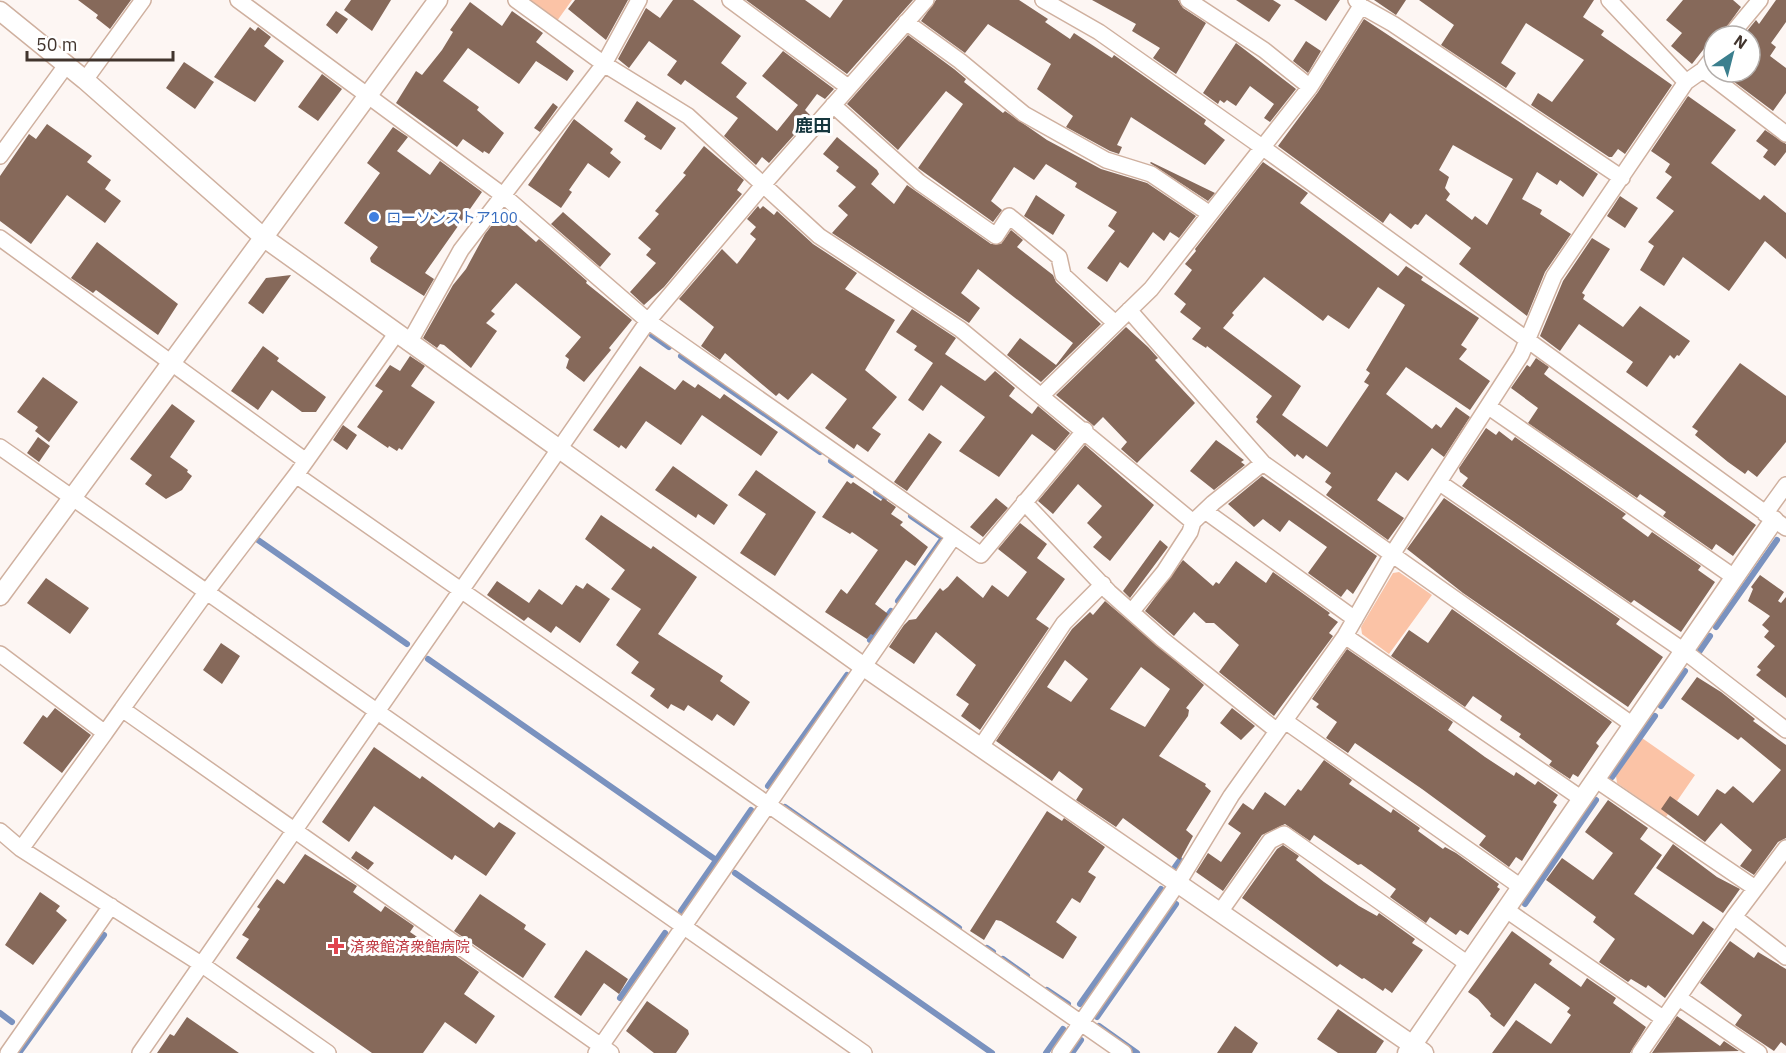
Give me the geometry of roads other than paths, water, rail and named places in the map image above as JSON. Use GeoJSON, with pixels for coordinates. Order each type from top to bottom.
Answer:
{"type":"FeatureCollection","features":[{"type":"Feature","properties":{"kind":"street"},"geometry":{"type":"LineString","coordinates":[[85,80],[143,0]]}},
{"type":"Feature","properties":{"kind":"street"},"geometry":{"type":"LineString","coordinates":[[238,0],[369,94],[504,196],[648,321],[981,555],[1085,430]]}},
{"type":"Feature","properties":{"kind":"street"},"geometry":{"type":"LineString","coordinates":[[0,596],[438,0]]}},
{"type":"Feature","properties":{"kind":"street"},"geometry":{"type":"LineString","coordinates":[[516,0],[604,64],[688,116],[819,236],[960,329],[1085,430],[1193,522]]}},
{"type":"Feature","properties":{"kind":"street"},"geometry":{"type":"LineString","coordinates":[[21,849],[205,594],[402,338],[461,250],[604,64],[639,0]]}},
{"type":"Feature","properties":{"kind":"street"},"geometry":{"type":"LineString","coordinates":[[730,0],[848,87]]}},
{"type":"Feature","properties":{"kind":"street"},"geometry":{"type":"LineString","coordinates":[[140,1053],[648,321],[763,184],[926,0]]}},
{"type":"Feature","properties":{"kind":"street"},"geometry":{"type":"LineString","coordinates":[[1043,0],[1099,32],[1262,147],[1775,520]]}},
{"type":"Feature","properties":{"kind":"street"},"geometry":{"type":"LineString","coordinates":[[1188,0],[1264,50],[1310,87]]}},
{"type":"Feature","properties":{"kind":"street"},"geometry":{"type":"LineString","coordinates":[[1610,0],[1686,82]]}},
{"type":"Feature","properties":{"kind":"street"},"geometry":{"type":"LineString","coordinates":[[1740,24],[1760,0]]}},
{"type":"Feature","properties":{"kind":"street"},"geometry":{"type":"LineString","coordinates":[[1042,395],[1151,288],[1310,87],[1358,3],[1393,24],[1622,178]]}},
{"type":"Feature","properties":{"kind":"street"},"geometry":{"type":"LineString","coordinates":[[0,10],[67,64],[263,237],[864,667],[1220,912],[1414,1050],[1505,909],[1775,520],[1786,485]]}},
{"type":"Feature","properties":{"kind":"street"},"geometry":{"type":"LineString","coordinates":[[906,22],[960,61],[1024,114],[1106,160],[1151,174],[1210,214]]}},
{"type":"Feature","properties":{"kind":"street"},"geometry":{"type":"LineString","coordinates":[[0,156],[67,64]]}},
{"type":"Feature","properties":{"kind":"street"},"geometry":{"type":"LineString","coordinates":[[1060,1053],[1178,883],[1231,796],[1345,636],[1391,555],[1489,407],[1528,341],[1554,276],[1686,82],[1702,70]]}},
{"type":"Feature","properties":{"kind":"street"},"geometry":{"type":"LineString","coordinates":[[1720,84],[1786,134]]}},
{"type":"Feature","properties":{"kind":"street"},"geometry":{"type":"LineString","coordinates":[[833,105],[919,182],[996,236],[1009,216],[1059,257],[1063,274],[1114,322]]}},
{"type":"Feature","properties":{"kind":"street"},"geometry":{"type":"LineString","coordinates":[[0,238],[306,461]]}},
{"type":"Feature","properties":{"kind":"street"},"geometry":{"type":"LineString","coordinates":[[1129,310],[1263,463],[1633,725]]}},
{"type":"Feature","properties":{"kind":"street"},"geometry":{"type":"LineString","coordinates":[[1489,407],[1734,577]]}},
{"type":"Feature","properties":{"kind":"street"},"geometry":{"type":"LineString","coordinates":[[0,447],[205,594],[864,1053]]}},
{"type":"Feature","properties":{"kind":"street"},"geometry":{"type":"LineString","coordinates":[[1132,611],[1164,572],[1190,532],[1193,522],[1263,463]]}},
{"type":"Feature","properties":{"kind":"street"},"geometry":{"type":"LineString","coordinates":[[296,475],[1124,1053]]}},
{"type":"Feature","properties":{"kind":"street"},"geometry":{"type":"LineString","coordinates":[[1440,483],[1684,651],[1786,730]]}},
{"type":"Feature","properties":{"kind":"street"},"geometry":{"type":"LineString","coordinates":[[1024,502],[1103,584],[1217,685],[1521,887]]}},
{"type":"Feature","properties":{"kind":"street"},"geometry":{"type":"LineString","coordinates":[[1205,511],[1355,619]]}},
{"type":"Feature","properties":{"kind":"street"},"geometry":{"type":"LineString","coordinates":[[122,709],[603,1051],[683,928],[954,536]]}},
{"type":"Feature","properties":{"kind":"street"},"geometry":{"type":"LineString","coordinates":[[980,748],[1064,623],[1103,584]]}},
{"type":"Feature","properties":{"kind":"street"},"geometry":{"type":"LineString","coordinates":[[1345,636],[1582,799]]}},
{"type":"Feature","properties":{"kind":"street"},"geometry":{"type":"LineString","coordinates":[[0,654],[105,733]]}},
{"type":"Feature","properties":{"kind":"street"},"geometry":{"type":"LineString","coordinates":[[1595,779],[1755,888]]}},
{"type":"Feature","properties":{"kind":"street"},"geometry":{"type":"LineString","coordinates":[[0,831],[21,849],[201,964],[328,1053]]}},
{"type":"Feature","properties":{"kind":"street"},"geometry":{"type":"LineString","coordinates":[[1220,912],[1270,841],[1284,834],[1468,964]]}},
{"type":"Feature","properties":{"kind":"street"},"geometry":{"type":"LineString","coordinates":[[1640,1053],[1734,917],[1786,848]]}},
{"type":"Feature","properties":{"kind":"street"},"geometry":{"type":"LineString","coordinates":[[8,1053],[111,906]]}},
{"type":"Feature","properties":{"kind":"street"},"geometry":{"type":"LineString","coordinates":[[1505,909],[1664,1019]]}},
{"type":"Feature","properties":{"kind":"street"},"geometry":{"type":"LineString","coordinates":[[1734,917],[1786,957]]}},
{"type":"Feature","properties":{"kind":"street"},"geometry":{"type":"LineString","coordinates":[[1679,998],[1759,1053]]}},
{"type":"Feature","properties":{"kind":"waterway"},"geometry":{"type":"LineString","coordinates":[[652,335],[669,347]]}},
{"type":"Feature","properties":{"kind":"waterway"},"geometry":{"type":"LineString","coordinates":[[681,356],[820,452]]}},
{"type":"Feature","properties":{"kind":"waterway"},"geometry":{"type":"LineString","coordinates":[[831,461],[852,475]]}},
{"type":"Feature","properties":{"kind":"waterway"},"geometry":{"type":"LineString","coordinates":[[876,492],[885,498]]}},
{"type":"Feature","properties":{"kind":"waterway"},"geometry":{"type":"LineString","coordinates":[[898,601],[943,538],[911,516]]}},
{"type":"Feature","properties":{"kind":"waterway"},"geometry":{"type":"LineString","coordinates":[[258,540],[407,644]]}},
{"type":"Feature","properties":{"kind":"waterway"},"geometry":{"type":"LineString","coordinates":[[1716,627],[1777,540]]}},
{"type":"Feature","properties":{"kind":"waterway"},"geometry":{"type":"LineString","coordinates":[[870,640],[891,611]]}},
{"type":"Feature","properties":{"kind":"waterway"},"geometry":{"type":"LineString","coordinates":[[1697,655],[1710,636]]}},
{"type":"Feature","properties":{"kind":"waterway"},"geometry":{"type":"LineString","coordinates":[[428,659],[716,860]]}},
{"type":"Feature","properties":{"kind":"waterway"},"geometry":{"type":"LineString","coordinates":[[1661,706],[1685,671]]}},
{"type":"Feature","properties":{"kind":"waterway"},"geometry":{"type":"LineString","coordinates":[[768,786],[847,675]]}},
{"type":"Feature","properties":{"kind":"waterway"},"geometry":{"type":"LineString","coordinates":[[1612,777],[1655,716]]}},
{"type":"Feature","properties":{"kind":"waterway"},"geometry":{"type":"LineString","coordinates":[[1525,904],[1596,800]]}},
{"type":"Feature","properties":{"kind":"waterway"},"geometry":{"type":"LineString","coordinates":[[785,807],[959,928]]}},
{"type":"Feature","properties":{"kind":"waterway"},"geometry":{"type":"LineString","coordinates":[[681,911],[751,810]]}},
{"type":"Feature","properties":{"kind":"waterway"},"geometry":{"type":"LineString","coordinates":[[1175,867],[1180,860]]}},
{"type":"Feature","properties":{"kind":"waterway"},"geometry":{"type":"LineString","coordinates":[[735,873],[992,1053]]}},
{"type":"Feature","properties":{"kind":"waterway"},"geometry":{"type":"LineString","coordinates":[[1080,1004],[1161,889]]}},
{"type":"Feature","properties":{"kind":"waterway"},"geometry":{"type":"LineString","coordinates":[[1097,1017],[1176,904]]}},
{"type":"Feature","properties":{"kind":"waterway"},"geometry":{"type":"LineString","coordinates":[[620,998],[665,933]]}},
{"type":"Feature","properties":{"kind":"waterway"},"geometry":{"type":"LineString","coordinates":[[19,1053],[104,935]]}},
{"type":"Feature","properties":{"kind":"waterway"},"geometry":{"type":"LineString","coordinates":[[987,948],[993,952]]}},
{"type":"Feature","properties":{"kind":"waterway"},"geometry":{"type":"LineString","coordinates":[[1003,959],[1027,976]]}},
{"type":"Feature","properties":{"kind":"waterway"},"geometry":{"type":"LineString","coordinates":[[1047,990],[1068,1004]]}},
{"type":"Feature","properties":{"kind":"waterway"},"geometry":{"type":"LineString","coordinates":[[0,1013],[12,1022]]}},
{"type":"Feature","properties":{"kind":"waterway"},"geometry":{"type":"LineString","coordinates":[[1099,1026],[1137,1053]]}},
{"type":"Feature","properties":{"kind":"waterway"},"geometry":{"type":"LineString","coordinates":[[1046,1053],[1063,1029]]}},
{"type":"Feature","properties":{"kind":"waterway"},"geometry":{"type":"LineString","coordinates":[[1072,1053],[1081,1040]]}},
{"type":"Feature","properties":{"kind":"place","name":"ローソンストア100"},"geometry":{"type":"Point","coordinates":[374,217]}},
{"type":"Feature","properties":{"kind":"place","name":"済衆館済衆館病院"},"geometry":{"type":"Point","coordinates":[336,946]}},
{"type":"Feature","properties":{"kind":"district","name":"鹿田"},"geometry":{"type":"Point","coordinates":[813,125]}}]}
